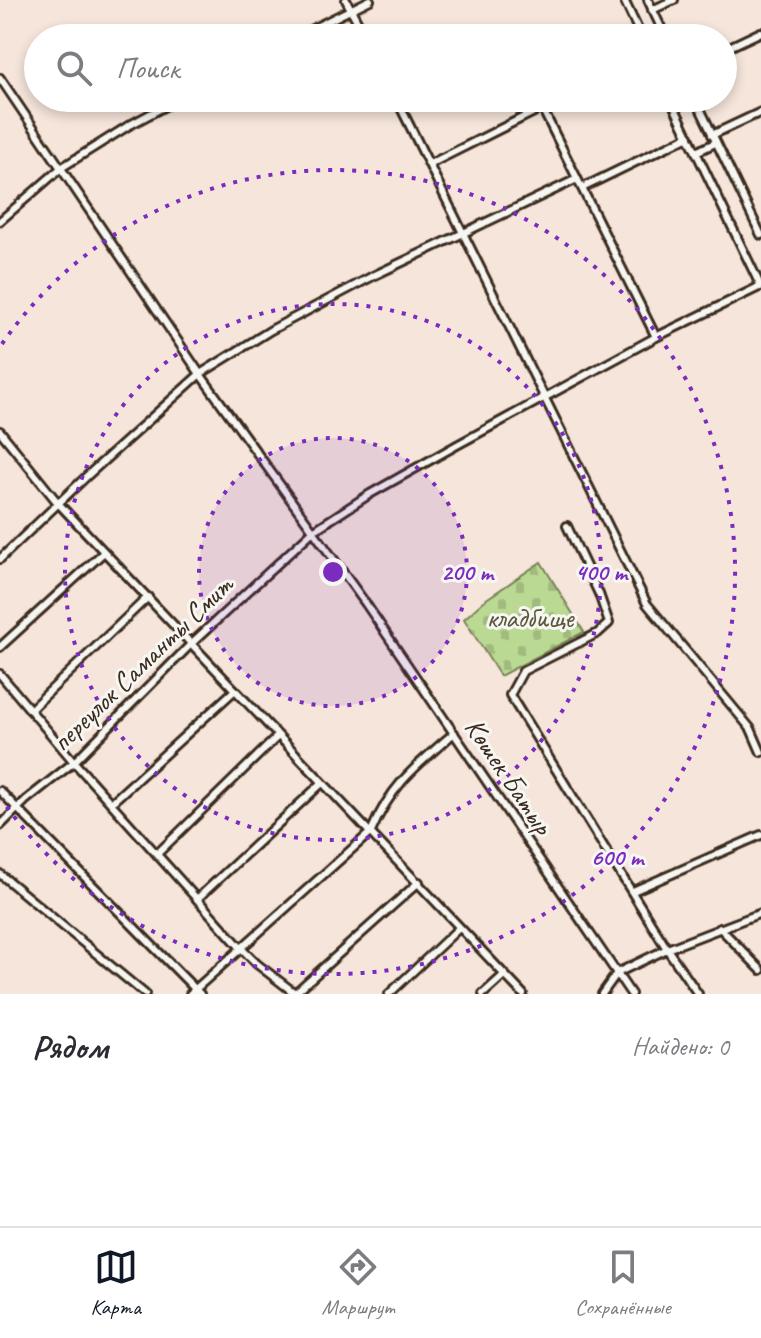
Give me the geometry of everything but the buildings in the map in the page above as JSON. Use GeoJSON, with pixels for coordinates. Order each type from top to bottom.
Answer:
{"type":"FeatureCollection","features":[{"type":"Feature","properties":{"kind":"street"},"geometry":{"type":"LineString","coordinates":[[346,0],[359,24]]}},
{"type":"Feature","properties":{"kind":"street"},"geometry":{"type":"LineString","coordinates":[[322,24],[370,0]]}},
{"type":"Feature","properties":{"kind":"street"},"geometry":{"type":"LineString","coordinates":[[624,0],[635,24]]}},
{"type":"Feature","properties":{"kind":"street"},"geometry":{"type":"LineString","coordinates":[[648,0],[659,24]]}},
{"type":"Feature","properties":{"kind":"street"},"geometry":{"type":"LineString","coordinates":[[652,10],[674,0]]}},
{"type":"Feature","properties":{"kind":"street"},"geometry":{"type":"LineString","coordinates":[[737,43],[761,32]]}},
{"type":"Feature","properties":{"kind":"street","name":"Көшек Батыр"},"geometry":{"type":"LineString","coordinates":[[0,78],[200,374],[405,662],[631,994]]}},
{"type":"Feature","properties":{"kind":"street"},"geometry":{"type":"LineString","coordinates":[[0,221],[61,168],[154,112]]}},
{"type":"Feature","properties":{"kind":"street"},"geometry":{"type":"LineString","coordinates":[[403,112],[647,604],[751,729],[761,752]]}},
{"type":"Feature","properties":{"kind":"street"},"geometry":{"type":"LineString","coordinates":[[430,164],[534,112]]}},
{"type":"Feature","properties":{"kind":"street"},"geometry":{"type":"LineString","coordinates":[[544,112],[656,337]]}},
{"type":"Feature","properties":{"kind":"street"},"geometry":{"type":"LineString","coordinates":[[677,112],[761,286]]}},
{"type":"Feature","properties":{"kind":"street"},"geometry":{"type":"LineString","coordinates":[[701,112],[761,235]]}},
{"type":"Feature","properties":{"kind":"street"},"geometry":{"type":"LineString","coordinates":[[712,135],[761,112]]}},
{"type":"Feature","properties":{"kind":"street"},"geometry":{"type":"LineString","coordinates":[[582,188],[689,136]]}},
{"type":"Feature","properties":{"kind":"street"},"geometry":{"type":"LineString","coordinates":[[696,152],[715,143]]}},
{"type":"Feature","properties":{"kind":"street"},"geometry":{"type":"LineString","coordinates":[[0,559],[200,374],[271,330],[346,290],[577,179]]}},
{"type":"Feature","properties":{"kind":"street","name":"переулок Саманты Смит"},"geometry":{"type":"LineString","coordinates":[[0,826],[74,762],[192,643],[313,531],[399,477],[656,337],[761,286]]}},
{"type":"Feature","properties":{"kind":"street"},"geometry":{"type":"LineString","coordinates":[[0,431],[58,503],[523,994]]}},
{"type":"Feature","properties":{"kind":"street"},"geometry":{"type":"LineString","coordinates":[[567,526],[609,623],[598,633],[523,671],[510,695],[698,994]]}},
{"type":"Feature","properties":{"kind":"street"},"geometry":{"type":"LineString","coordinates":[[0,647],[104,552]]}},
{"type":"Feature","properties":{"kind":"street"},"geometry":{"type":"LineString","coordinates":[[30,710],[148,597]]}},
{"type":"Feature","properties":{"kind":"street"},"geometry":{"type":"LineString","coordinates":[[0,674],[74,762],[240,947],[295,994],[419,882]]}},
{"type":"Feature","properties":{"kind":"street"},"geometry":{"type":"LineString","coordinates":[[111,803],[235,690]]}},
{"type":"Feature","properties":{"kind":"street"},"geometry":{"type":"LineString","coordinates":[[0,791],[195,992],[240,947],[371,832],[382,805],[400,781],[454,733]]}},
{"type":"Feature","properties":{"kind":"street"},"geometry":{"type":"LineString","coordinates":[[157,854],[278,736]]}},
{"type":"Feature","properties":{"kind":"street"},"geometry":{"type":"LineString","coordinates":[[197,899],[322,783]]}},
{"type":"Feature","properties":{"kind":"street"},"geometry":{"type":"LineString","coordinates":[[633,891],[761,835]]}},
{"type":"Feature","properties":{"kind":"street"},"geometry":{"type":"LineString","coordinates":[[0,874],[145,994]]}},
{"type":"Feature","properties":{"kind":"street"},"geometry":{"type":"LineString","coordinates":[[602,994],[617,973],[667,949],[761,913]]}},
{"type":"Feature","properties":{"kind":"street"},"geometry":{"type":"LineString","coordinates":[[389,994],[459,928]]}},
{"type":"Feature","properties":{"kind":"street"},"geometry":{"type":"LineString","coordinates":[[720,928],[761,970]]}},
{"type":"Feature","properties":{"kind":"street"},"geometry":{"type":"LineString","coordinates":[[483,994],[504,975]]}},
{"type":"Feature","properties":{"kind":"green space","name":"кладбище"},"geometry":{"type":"Polygon","coordinates":[[[541,562],[584,632],[500,676],[464,619],[485,600],[541,562]]]}}]}
